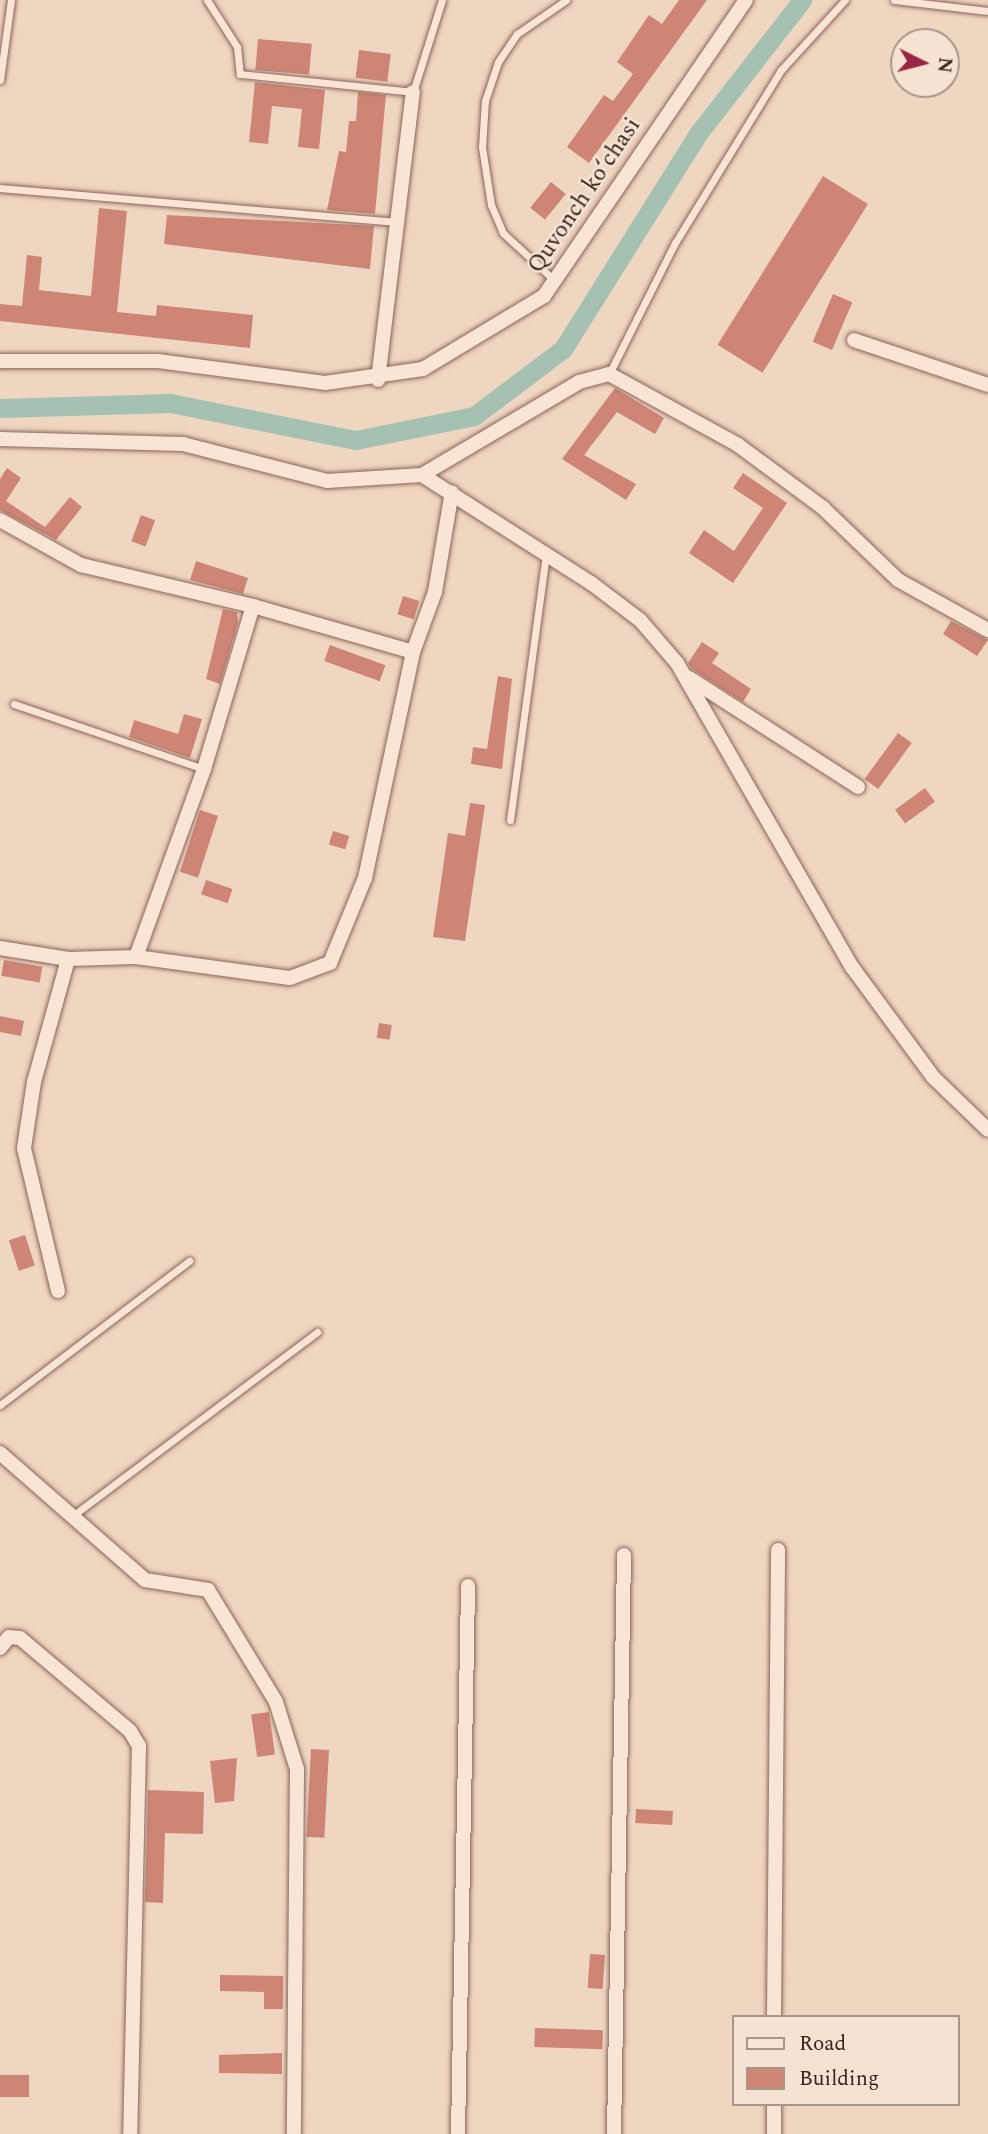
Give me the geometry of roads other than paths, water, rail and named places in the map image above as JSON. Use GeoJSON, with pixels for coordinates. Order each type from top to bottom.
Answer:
{"type":"FeatureCollection","features":[{"type":"Feature","properties":{"kind":"street","name":"Quvonch koʻchasi"},"geometry":{"type":"LineString","coordinates":[[0,361],[158,361],[325,383],[378,380],[423,369],[468,346],[544,296],[746,0]]}},
{"type":"Feature","properties":{"kind":"street"},"geometry":{"type":"LineString","coordinates":[[378,380],[413,93]]}},
{"type":"Feature","properties":{"kind":"street"},"geometry":{"type":"LineString","coordinates":[[854,340],[988,385]]}},
{"type":"Feature","properties":{"kind":"street"},"geometry":{"type":"LineString","coordinates":[[0,439],[183,444],[327,481],[422,475],[579,382],[609,374],[738,445],[822,508],[898,580],[988,630]]}},
{"type":"Feature","properties":{"kind":"street"},"geometry":{"type":"LineString","coordinates":[[422,475],[546,554],[640,620],[685,676],[852,967],[933,1077],[988,1130]]}},
{"type":"Feature","properties":{"kind":"street"},"geometry":{"type":"LineString","coordinates":[[0,948],[68,959],[136,957],[290,978],[330,962],[365,878],[413,652],[435,592],[452,492]]}},
{"type":"Feature","properties":{"kind":"street"},"geometry":{"type":"LineString","coordinates":[[0,520],[81,565],[253,606],[413,652]]}},
{"type":"Feature","properties":{"kind":"street"},"geometry":{"type":"LineString","coordinates":[[136,957],[204,769],[253,606]]}},
{"type":"Feature","properties":{"kind":"street"},"geometry":{"type":"LineString","coordinates":[[685,676],[858,787]]}},
{"type":"Feature","properties":{"kind":"street"},"geometry":{"type":"LineString","coordinates":[[58,1291],[24,1149],[34,1082],[68,959]]}},
{"type":"Feature","properties":{"kind":"street"},"geometry":{"type":"LineString","coordinates":[[0,1453],[145,1580],[208,1590],[276,1702],[296,1769],[294,2134]]}},
{"type":"Feature","properties":{"kind":"street"},"geometry":{"type":"LineString","coordinates":[[774,2015],[778,1550]]}},
{"type":"Feature","properties":{"kind":"street"},"geometry":{"type":"LineString","coordinates":[[614,2134],[624,1555]]}},
{"type":"Feature","properties":{"kind":"street"},"geometry":{"type":"LineString","coordinates":[[458,2134],[468,1586]]}},
{"type":"Feature","properties":{"kind":"street"},"geometry":{"type":"LineString","coordinates":[[0,1648],[9,1637],[20,1638],[130,1731],[139,1746],[130,2134]]}},
{"type":"Feature","properties":{"kind":"street"},"geometry":{"type":"LineString","coordinates":[[774,2106],[774,2134]]}},
{"type":"Feature","properties":{"kind":"lane"},"geometry":{"type":"LineString","coordinates":[[0,80],[11,0]]}},
{"type":"Feature","properties":{"kind":"lane"},"geometry":{"type":"LineString","coordinates":[[207,0],[237,47],[240,74],[413,93],[442,0]]}},
{"type":"Feature","properties":{"kind":"lane"},"geometry":{"type":"LineString","coordinates":[[555,281],[503,233],[491,205],[482,147],[485,100],[498,62],[517,34],[566,0]]}},
{"type":"Feature","properties":{"kind":"lane"},"geometry":{"type":"LineString","coordinates":[[609,374],[675,243],[774,82],[845,0]]}},
{"type":"Feature","properties":{"kind":"lane"},"geometry":{"type":"LineString","coordinates":[[894,0],[988,11]]}},
{"type":"Feature","properties":{"kind":"lane"},"geometry":{"type":"LineString","coordinates":[[0,188],[397,222]]}},
{"type":"Feature","properties":{"kind":"lane"},"geometry":{"type":"LineString","coordinates":[[510,820],[546,554]]}},
{"type":"Feature","properties":{"kind":"lane"},"geometry":{"type":"LineString","coordinates":[[14,704],[204,769]]}},
{"type":"Feature","properties":{"kind":"lane"},"geometry":{"type":"LineString","coordinates":[[0,1405],[188,1261]]}},
{"type":"Feature","properties":{"kind":"lane"},"geometry":{"type":"LineString","coordinates":[[70,1517],[317,1332]]}},
{"type":"Feature","properties":{"kind":"waterway"},"geometry":{"type":"LineString","coordinates":[[0,408],[170,403],[356,440],[474,416],[563,349],[697,135],[802,0]]}}]}
